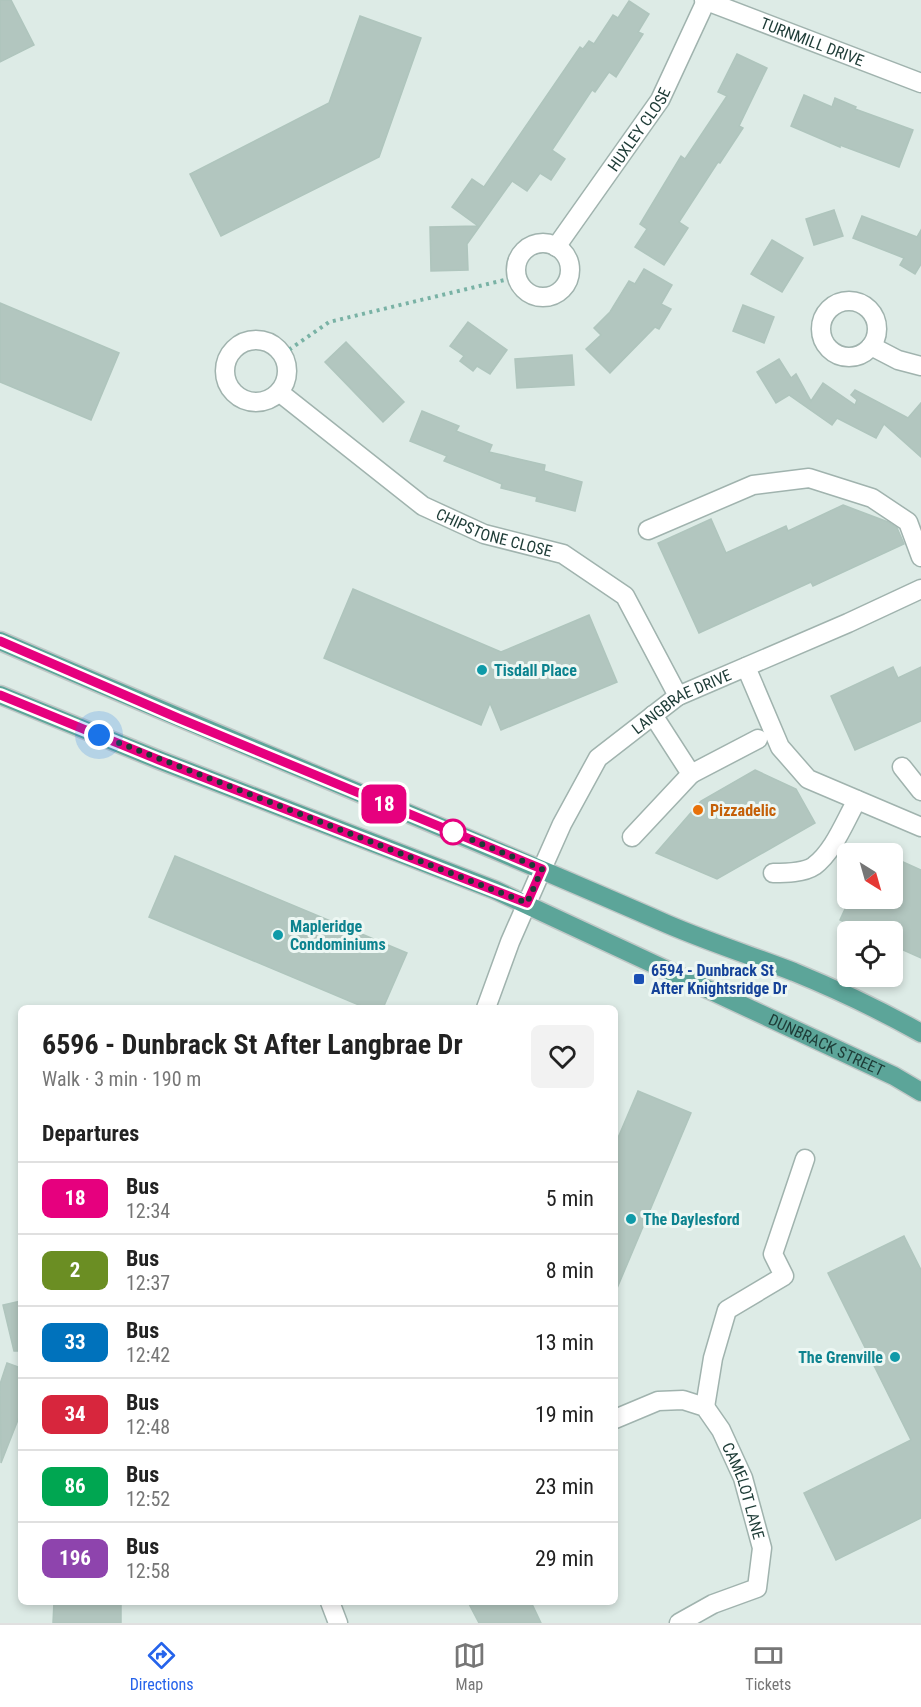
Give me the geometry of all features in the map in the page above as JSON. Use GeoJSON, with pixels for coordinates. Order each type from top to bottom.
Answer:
{"type":"FeatureCollection","features":[{"type":"Feature","properties":{"kind":"main road"},"geometry":{"type":"LineString","coordinates":[[0,641],[168,714],[542,869],[681,930],[854,998],[921,1033]]}},
{"type":"Feature","properties":{"kind":"main road","name":"DUNBRACK STREET"},"geometry":{"type":"LineString","coordinates":[[0,695],[159,760],[527,903],[894,1076],[921,1092]]}},
{"type":"Feature","properties":{"kind":"street","name":"TURNMILL DRIVE"},"geometry":{"type":"LineString","coordinates":[[705,0],[921,82]]}},
{"type":"Feature","properties":{"kind":"street","name":"HUXLEY CLOSE"},"geometry":{"type":"LineString","coordinates":[[556,248],[660,100],[705,0]]}},
{"type":"Feature","properties":{"kind":"street"},"geometry":{"type":"LineString","coordinates":[[539,244],[548,244],[563,253],[569,269],[565,286],[551,296],[533,296],[526,292],[516,277],[518,260],[523,252],[539,244]]}},
{"type":"Feature","properties":{"kind":"street"},"geometry":{"type":"LineString","coordinates":[[256,339],[266,341],[276,346],[283,354],[287,363],[287,373],[285,383],[279,392],[263,401],[254,402],[245,400],[230,388],[225,370],[231,353],[246,342],[256,339]]}},
{"type":"Feature","properties":{"kind":"street"},"geometry":{"type":"LineString","coordinates":[[871,346],[898,360],[921,366]]}},
{"type":"Feature","properties":{"kind":"street","name":"CHIPSTONE CLOSE"},"geometry":{"type":"LineString","coordinates":[[279,392],[423,506],[484,534],[563,554],[625,596],[678,696]]}},
{"type":"Feature","properties":{"kind":"street"},"geometry":{"type":"LineString","coordinates":[[648,530],[753,485],[809,478],[872,498],[908,522],[921,557]]}},
{"type":"Feature","properties":{"kind":"street","name":"LANGBRAE DRIVE"},"geometry":{"type":"LineString","coordinates":[[487,1005],[510,942],[562,824],[598,758],[678,696],[921,589]]}},
{"type":"Feature","properties":{"kind":"street"},"geometry":{"type":"LineString","coordinates":[[746,667],[780,747],[808,779],[921,827]]}},
{"type":"Feature","properties":{"kind":"street"},"geometry":{"type":"LineString","coordinates":[[653,715],[691,774]]}},
{"type":"Feature","properties":{"kind":"street"},"geometry":{"type":"LineString","coordinates":[[632,837],[691,774],[758,739]]}},
{"type":"Feature","properties":{"kind":"street"},"geometry":{"type":"LineString","coordinates":[[902,767],[921,791]]}},
{"type":"Feature","properties":{"kind":"street"},"geometry":{"type":"LineString","coordinates":[[773,873],[787,873],[813,867],[829,850],[857,800]]}},
{"type":"Feature","properties":{"kind":"street"},"geometry":{"type":"LineString","coordinates":[[618,1418],[658,1401],[683,1400],[705,1407],[713,1358],[727,1310],[784,1276],[773,1254],[805,1159]]}},
{"type":"Feature","properties":{"kind":"street","name":"CAMELOT LANE"},"geometry":{"type":"LineString","coordinates":[[679,1623],[713,1604],[757,1588],[762,1548],[743,1478],[721,1430],[705,1407]]}},
{"type":"Feature","properties":{"kind":"street"},"geometry":{"type":"LineString","coordinates":[[331,1605],[338,1623]]}},
{"type":"Feature","properties":{"kind":"path"},"geometry":{"type":"LineString","coordinates":[[283,354],[329,322],[516,277]]}},
{"type":"Feature","properties":{"kind":"building"},"geometry":{"type":"Polygon","coordinates":[[[0,0],[11,0],[34,45],[0,62],[0,0]]]}},
{"type":"Feature","properties":{"kind":"building"},"geometry":{"type":"Polygon","coordinates":[[[629,1],[649,14],[638,32],[643,34],[616,77],[609,72],[595,92],[592,90],[552,150],[565,159],[551,180],[540,173],[527,191],[512,181],[467,244],[468,270],[431,271],[430,227],[478,226],[452,207],[472,179],[484,187],[580,47],[583,49],[589,41],[594,44],[613,15],[618,18],[629,1]]]}},
{"type":"Feature","properties":{"kind":"building"},"geometry":{"type":"Polygon","coordinates":[[[360,16],[421,38],[379,157],[221,236],[190,174],[329,103],[360,16]]]}},
{"type":"Feature","properties":{"kind":"building"},"geometry":{"type":"Polygon","coordinates":[[[737,54],[767,68],[739,126],[743,128],[679,222],[688,228],[664,265],[635,247],[647,229],[640,224],[681,156],[685,159],[727,96],[718,92],[737,54]]]}},
{"type":"Feature","properties":{"kind":"building"},"geometry":{"type":"Polygon","coordinates":[[[804,95],[832,107],[835,98],[856,107],[855,109],[913,130],[899,167],[840,145],[840,147],[791,126],[804,95]]]}},
{"type":"Feature","properties":{"kind":"building"},"geometry":{"type":"Polygon","coordinates":[[[834,210],[843,236],[814,245],[806,219],[834,210]]]}},
{"type":"Feature","properties":{"kind":"building"},"geometry":{"type":"Polygon","coordinates":[[[862,216],[917,237],[921,230],[921,264],[915,274],[900,265],[904,258],[853,238],[862,216]]]}},
{"type":"Feature","properties":{"kind":"building"},"geometry":{"type":"Polygon","coordinates":[[[772,240],[803,258],[782,292],[751,274],[772,240]]]}},
{"type":"Feature","properties":{"kind":"building"},"geometry":{"type":"Polygon","coordinates":[[[644,269],[672,285],[661,304],[671,309],[659,329],[655,327],[610,373],[586,349],[601,335],[594,328],[610,312],[629,281],[635,284],[644,269]]]}},
{"type":"Feature","properties":{"kind":"building"},"geometry":{"type":"Polygon","coordinates":[[[0,303],[119,353],[91,420],[0,382],[0,303]]]}},
{"type":"Feature","properties":{"kind":"building"},"geometry":{"type":"Polygon","coordinates":[[[743,305],[774,317],[764,343],[733,331],[743,305]]]}},
{"type":"Feature","properties":{"kind":"building"},"geometry":{"type":"Polygon","coordinates":[[[468,322],[507,350],[490,374],[477,366],[473,371],[460,361],[464,356],[450,346],[468,322]]]}},
{"type":"Feature","properties":{"kind":"building"},"geometry":{"type":"Polygon","coordinates":[[[346,342],[404,402],[383,422],[325,362],[346,342]]]}},
{"type":"Feature","properties":{"kind":"building"},"geometry":{"type":"Polygon","coordinates":[[[572,355],[574,385],[517,388],[515,359],[572,355]]]}},
{"type":"Feature","properties":{"kind":"building"},"geometry":{"type":"Polygon","coordinates":[[[779,359],[791,378],[796,374],[811,401],[823,383],[855,405],[857,400],[851,395],[855,390],[908,418],[921,403],[921,457],[884,424],[876,438],[837,418],[832,425],[789,395],[776,403],[757,372],[779,359]]]}},
{"type":"Feature","properties":{"kind":"building"},"geometry":{"type":"Polygon","coordinates":[[[422,411],[459,426],[456,431],[492,445],[489,452],[545,465],[544,471],[582,482],[575,511],[536,501],[537,497],[501,488],[502,484],[444,461],[447,456],[410,441],[422,411]]]}},
{"type":"Feature","properties":{"kind":"building"},"geometry":{"type":"Polygon","coordinates":[[[843,505],[888,522],[897,528],[904,544],[813,586],[811,582],[699,633],[658,543],[711,519],[726,553],[786,526],[788,531],[843,505]]]}},
{"type":"Feature","properties":{"kind":"building","name":"Tisdall Place"},"geometry":{"type":"Polygon","coordinates":[[[353,589],[501,652],[589,615],[617,682],[501,730],[490,703],[481,725],[324,658],[353,589]]]}},
{"type":"Feature","properties":{"kind":"building"},"geometry":{"type":"Polygon","coordinates":[[[893,667],[898,678],[921,667],[921,721],[855,750],[831,696],[893,667]]]}},
{"type":"Feature","properties":{"kind":"building"},"geometry":{"type":"Polygon","coordinates":[[[755,770],[796,789],[815,823],[717,879],[656,853],[701,801],[755,770]]]}},
{"type":"Feature","properties":{"kind":"building","name":"Mapleridge Condominiums"},"geometry":{"type":"Polygon","coordinates":[[[175,856],[407,953],[384,1005],[359,1005],[149,917],[175,856]]]}},
{"type":"Feature","properties":{"kind":"building"},"geometry":{"type":"Polygon","coordinates":[[[903,862],[921,870],[921,958],[903,950],[903,921],[840,920],[845,909],[903,909],[903,862]]]}},
{"type":"Feature","properties":{"kind":"building","name":"The Daylesford"},"geometry":{"type":"Polygon","coordinates":[[[638,1091],[691,1113],[618,1286],[618,1138],[638,1091]]]}},
{"type":"Feature","properties":{"kind":"building","name":"The Grenville"},"geometry":{"type":"Polygon","coordinates":[[[904,1236],[921,1270],[921,1518],[836,1560],[804,1493],[911,1440],[828,1273],[904,1236]]]}},
{"type":"Feature","properties":{"kind":"building"},"geometry":{"type":"Polygon","coordinates":[[[18,1302],[18,1351],[14,1351],[3,1305],[18,1302]]]}},
{"type":"Feature","properties":{"kind":"building"},"geometry":{"type":"Polygon","coordinates":[[[7,1363],[18,1367],[18,1420],[1,1463],[0,1384],[7,1363]]]}},
{"type":"Feature","properties":{"kind":"building"},"geometry":{"type":"Polygon","coordinates":[[[54,1605],[121,1605],[121,1623],[53,1623],[54,1605]]]}},
{"type":"Feature","properties":{"kind":"building"},"geometry":{"type":"Polygon","coordinates":[[[470,1605],[532,1605],[541,1623],[479,1623],[470,1605]]]}},
{"type":"Feature","properties":{"kind":"bus line","name":"18"},"geometry":{"type":"LineString","coordinates":[[0,641],[178,718],[542,869],[527,903],[159,760],[0,695]]}},
{"type":"Feature","properties":{"kind":"place","name":"Tisdall Place"},"geometry":{"type":"Point","coordinates":[482,670]}},
{"type":"Feature","properties":{"kind":"place","name":"Pizzadelic"},"geometry":{"type":"Point","coordinates":[698,810]}},
{"type":"Feature","properties":{"kind":"place","name":"Mapleridge Condominiums"},"geometry":{"type":"Point","coordinates":[278,935]}},
{"type":"Feature","properties":{"kind":"place","name":"6594 - Dunbrack St After Knightsridge Dr"},"geometry":{"type":"Point","coordinates":[639,979]}},
{"type":"Feature","properties":{"kind":"place","name":"The Daylesford"},"geometry":{"type":"Point","coordinates":[631,1219]}},
{"type":"Feature","properties":{"kind":"place","name":"The Grenville"},"geometry":{"type":"Point","coordinates":[895,1357]}},
{"type":"Feature","properties":{"kind":"route"},"geometry":{"type":"LineString","coordinates":[[99,735],[527,903],[542,869],[453,832]]}}]}
